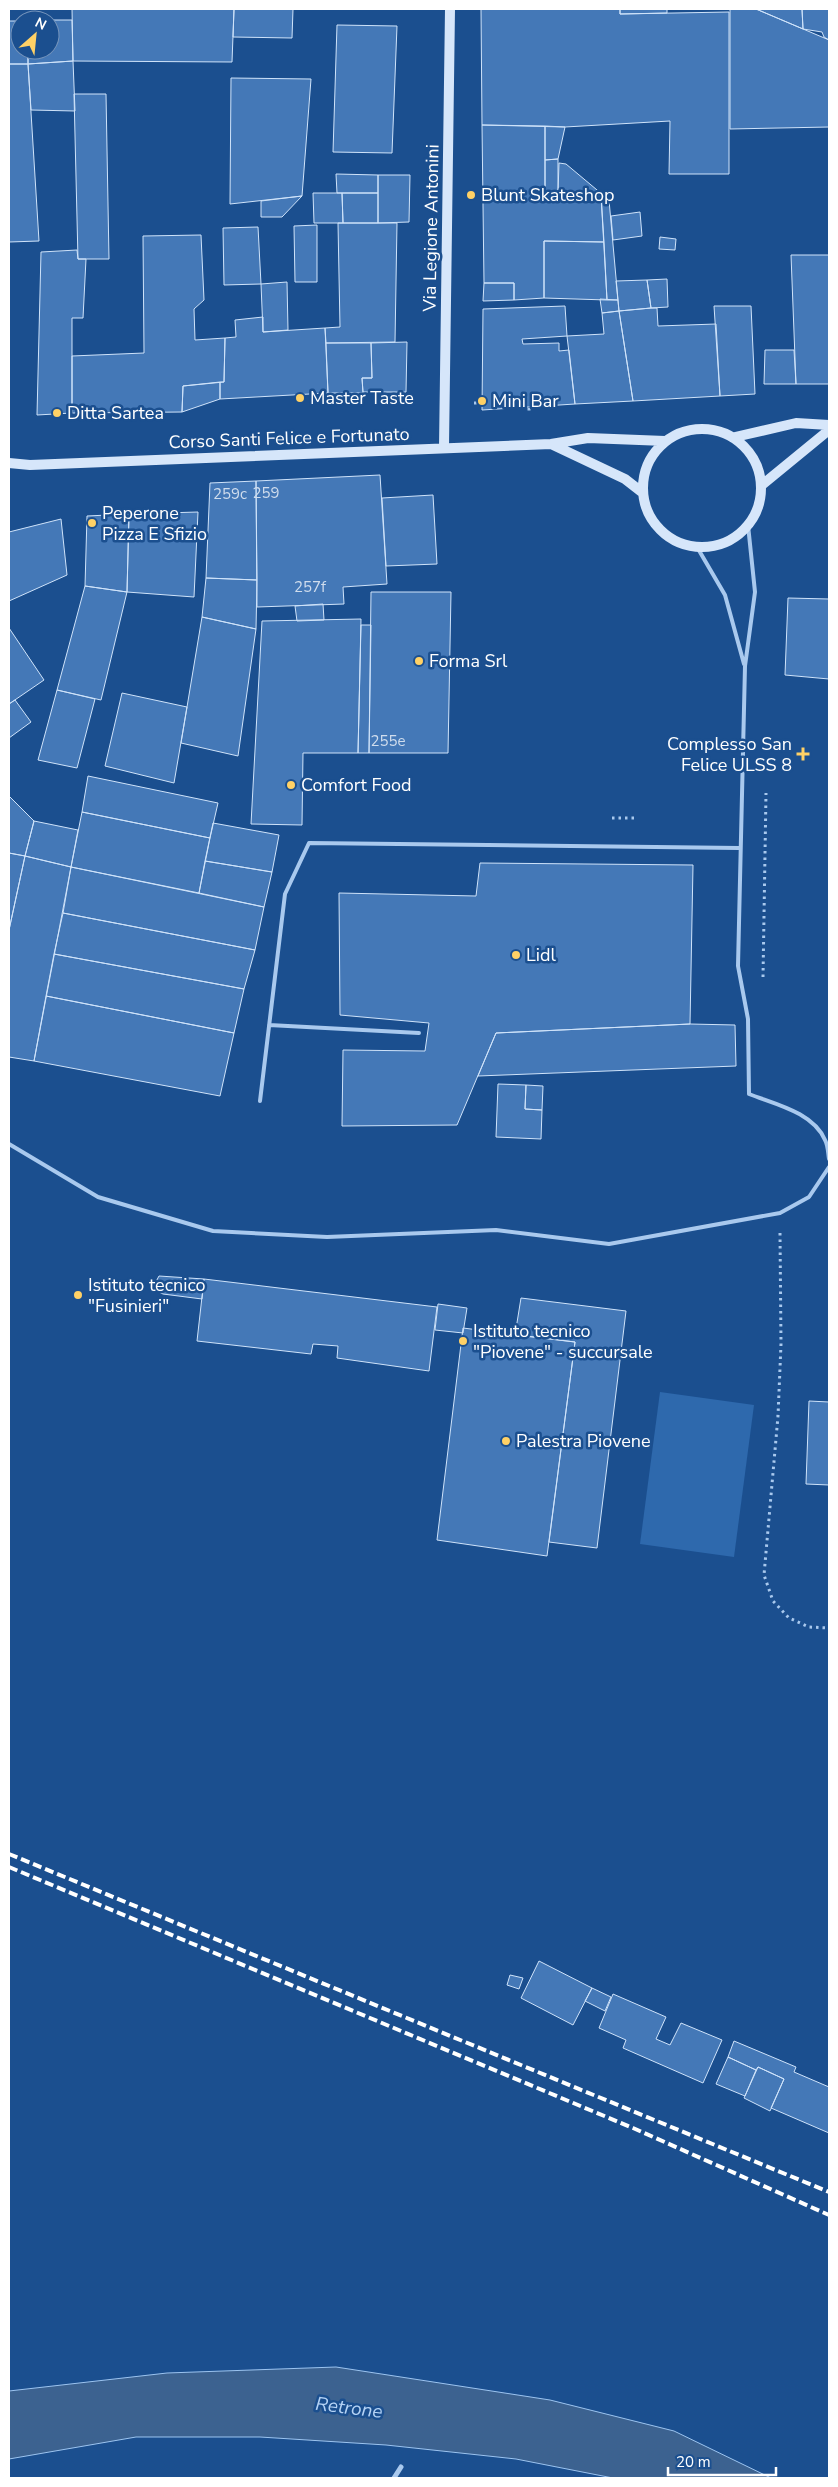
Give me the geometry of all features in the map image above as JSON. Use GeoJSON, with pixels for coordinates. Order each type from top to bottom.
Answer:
{"type":"FeatureCollection","features":[{"type":"Feature","properties":{"kind":"main road","name":"Via Legione Antonini"},"geometry":{"type":"LineString","coordinates":[[444,447],[450,9]]}},
{"type":"Feature","properties":{"kind":"main road"},"geometry":{"type":"LineString","coordinates":[[735,438],[796,423],[829,425]]}},
{"type":"Feature","properties":{"kind":"main road"},"geometry":{"type":"LineString","coordinates":[[699,428],[718,430],[735,438],[754,458],[762,485],[761,499],[748,525],[738,535],[725,542],[697,547],[681,543],[666,535],[655,523],[647,509],[643,493],[644,474],[652,456],[665,441],[681,432],[699,428]]}},
{"type":"Feature","properties":{"kind":"main road"},"geometry":{"type":"LineString","coordinates":[[762,485],[829,430]]}},
{"type":"Feature","properties":{"kind":"main road","name":"Corso Santi Felice e Fortunato"},"geometry":{"type":"LineString","coordinates":[[30,465],[551,444],[588,438],[665,441]]}},
{"type":"Feature","properties":{"kind":"main road","name":"Corso Santi Felice e Fortunato"},"geometry":{"type":"LineString","coordinates":[[551,444],[625,479],[643,493]]}},
{"type":"Feature","properties":{"kind":"main road"},"geometry":{"type":"LineString","coordinates":[[9,462],[30,465]]}},
{"type":"Feature","properties":{"kind":"main road"},"geometry":{"type":"LineString","coordinates":[[9,471],[30,465]]}},
{"type":"Feature","properties":{"kind":"street"},"geometry":{"type":"LineString","coordinates":[[394,2478],[401,2467]]}},
{"type":"Feature","properties":{"kind":"lane"},"geometry":{"type":"LineString","coordinates":[[748,525],[755,592],[745,666],[739,848],[738,966],[748,1019],[749,1094],[794,1112],[812,1122],[825,1140],[829,1159]]}},
{"type":"Feature","properties":{"kind":"lane"},"geometry":{"type":"LineString","coordinates":[[697,547],[725,595],[745,666]]}},
{"type":"Feature","properties":{"kind":"lane"},"geometry":{"type":"LineString","coordinates":[[260,1101],[285,894],[309,843],[739,848]]}},
{"type":"Feature","properties":{"kind":"lane"},"geometry":{"type":"LineString","coordinates":[[269,1025],[419,1034]]}},
{"type":"Feature","properties":{"kind":"lane"},"geometry":{"type":"LineString","coordinates":[[9,1144],[98,1197],[214,1231],[327,1237],[496,1230],[610,1244],[780,1213],[809,1198],[829,1167]]}},
{"type":"Feature","properties":{"kind":"path"},"geometry":{"type":"LineString","coordinates":[[474,403],[482,403]]}},
{"type":"Feature","properties":{"kind":"path"},"geometry":{"type":"LineString","coordinates":[[763,987],[766,793]]}},
{"type":"Feature","properties":{"kind":"path"},"geometry":{"type":"LineString","coordinates":[[612,818],[636,818]]}},
{"type":"Feature","properties":{"kind":"path"},"geometry":{"type":"LineString","coordinates":[[780,1213],[781,1344],[778,1416],[764,1575],[773,1601],[789,1618],[810,1627],[829,1628]]}},
{"type":"Feature","properties":{"kind":"shaded area"},"geometry":{"type":"Polygon","coordinates":[[[660,1392],[754,1405],[734,1557],[640,1544],[660,1392]]]}},
{"type":"Feature","properties":{"kind":"water","name":"Retrone"},"geometry":{"type":"Polygon","coordinates":[[[336,2367],[550,2400],[674,2431],[771,2478],[613,2478],[516,2459],[386,2445],[260,2437],[136,2437],[9,2459],[9,2391],[167,2373],[336,2367]]]}},
{"type":"Feature","properties":{"kind":"building"},"geometry":{"type":"Polygon","coordinates":[[[72,9],[234,9],[232,62],[73,61],[72,9]]]}},
{"type":"Feature","properties":{"kind":"building"},"geometry":{"type":"Polygon","coordinates":[[[234,9],[293,9],[292,38],[233,37],[234,9]]]}},
{"type":"Feature","properties":{"kind":"building"},"geometry":{"type":"Polygon","coordinates":[[[481,9],[620,9],[620,14],[729,12],[729,174],[669,174],[670,121],[565,127],[482,125],[481,9]]]}},
{"type":"Feature","properties":{"kind":"building"},"geometry":{"type":"Polygon","coordinates":[[[620,9],[667,9],[667,13],[620,14],[620,9]]]}},
{"type":"Feature","properties":{"kind":"building"},"geometry":{"type":"Polygon","coordinates":[[[730,9],[756,9],[829,40],[829,127],[730,129],[730,9]]]}},
{"type":"Feature","properties":{"kind":"building"},"geometry":{"type":"Polygon","coordinates":[[[756,9],[802,9],[803,29],[756,9]]]}},
{"type":"Feature","properties":{"kind":"building"},"geometry":{"type":"Polygon","coordinates":[[[802,9],[829,9],[829,40],[824,37],[822,32],[803,29],[802,9]]]}},
{"type":"Feature","properties":{"kind":"building"},"geometry":{"type":"Polygon","coordinates":[[[60,20],[72,20],[73,61],[28,64],[28,60],[60,60],[60,20]]]}},
{"type":"Feature","properties":{"kind":"building"},"geometry":{"type":"Polygon","coordinates":[[[10,21],[10,60],[28,60],[28,64],[9,64],[10,21]]]}},
{"type":"Feature","properties":{"kind":"building"},"geometry":{"type":"Polygon","coordinates":[[[337,25],[397,26],[392,153],[333,152],[337,25]]]}},
{"type":"Feature","properties":{"kind":"building"},"geometry":{"type":"Polygon","coordinates":[[[73,61],[75,111],[31,110],[28,64],[73,61]]]}},
{"type":"Feature","properties":{"kind":"building"},"geometry":{"type":"Polygon","coordinates":[[[9,64],[28,64],[39,241],[9,242],[9,64]]]}},
{"type":"Feature","properties":{"kind":"building"},"geometry":{"type":"Polygon","coordinates":[[[231,78],[311,79],[302,196],[230,204],[231,78]]]}},
{"type":"Feature","properties":{"kind":"building"},"geometry":{"type":"Polygon","coordinates":[[[74,94],[106,94],[109,259],[78,259],[74,94]]]}},
{"type":"Feature","properties":{"kind":"building"},"geometry":{"type":"Polygon","coordinates":[[[482,125],[545,126],[545,194],[601,195],[604,242],[544,241],[544,298],[514,300],[514,283],[484,283],[482,125]]]}},
{"type":"Feature","properties":{"kind":"building"},"geometry":{"type":"Polygon","coordinates":[[[545,126],[565,127],[558,159],[545,160],[545,126]]]}},
{"type":"Feature","properties":{"kind":"building"},"geometry":{"type":"Polygon","coordinates":[[[558,159],[558,193],[545,194],[545,160],[558,159]]]}},
{"type":"Feature","properties":{"kind":"building"},"geometry":{"type":"Polygon","coordinates":[[[559,163],[566,164],[609,200],[618,300],[607,300],[601,195],[558,193],[559,163]]]}},
{"type":"Feature","properties":{"kind":"building"},"geometry":{"type":"Polygon","coordinates":[[[336,174],[378,175],[378,193],[337,193],[336,174]]]}},
{"type":"Feature","properties":{"kind":"building"},"geometry":{"type":"Polygon","coordinates":[[[378,175],[410,175],[409,222],[378,223],[378,175]]]}},
{"type":"Feature","properties":{"kind":"building"},"geometry":{"type":"Polygon","coordinates":[[[313,193],[342,193],[343,223],[314,223],[313,193]]]}},
{"type":"Feature","properties":{"kind":"building"},"geometry":{"type":"Polygon","coordinates":[[[342,193],[378,193],[378,223],[343,223],[342,193]]]}},
{"type":"Feature","properties":{"kind":"building"},"geometry":{"type":"Polygon","coordinates":[[[302,196],[282,217],[261,217],[261,201],[302,196]]]}},
{"type":"Feature","properties":{"kind":"building"},"geometry":{"type":"Polygon","coordinates":[[[640,212],[642,236],[613,240],[611,216],[640,212]]]}},
{"type":"Feature","properties":{"kind":"building"},"geometry":{"type":"Polygon","coordinates":[[[338,223],[397,223],[395,342],[326,343],[325,328],[340,327],[338,223]]]}},
{"type":"Feature","properties":{"kind":"building"},"geometry":{"type":"Polygon","coordinates":[[[317,225],[317,282],[295,282],[294,226],[317,225]]]}},
{"type":"Feature","properties":{"kind":"building"},"geometry":{"type":"Polygon","coordinates":[[[258,227],[261,284],[224,285],[223,228],[258,227]]]}},
{"type":"Feature","properties":{"kind":"building"},"geometry":{"type":"Polygon","coordinates":[[[201,235],[204,300],[194,309],[195,340],[225,338],[224,382],[183,386],[182,412],[72,413],[72,356],[144,353],[143,236],[201,235]]]}},
{"type":"Feature","properties":{"kind":"building"},"geometry":{"type":"Polygon","coordinates":[[[660,237],[676,239],[675,250],[659,249],[660,237]]]}},
{"type":"Feature","properties":{"kind":"building"},"geometry":{"type":"Polygon","coordinates":[[[544,241],[604,242],[607,300],[544,298],[544,241]]]}},
{"type":"Feature","properties":{"kind":"building"},"geometry":{"type":"Polygon","coordinates":[[[77,250],[78,259],[86,259],[83,318],[72,318],[72,413],[37,415],[41,252],[77,250]]]}},
{"type":"Feature","properties":{"kind":"building"},"geometry":{"type":"Polygon","coordinates":[[[791,255],[829,255],[829,384],[796,384],[791,255]]]}},
{"type":"Feature","properties":{"kind":"building"},"geometry":{"type":"Polygon","coordinates":[[[667,279],[668,307],[651,308],[647,280],[667,279]]]}},
{"type":"Feature","properties":{"kind":"building"},"geometry":{"type":"Polygon","coordinates":[[[647,280],[651,308],[619,311],[616,281],[647,280]]]}},
{"type":"Feature","properties":{"kind":"building"},"geometry":{"type":"Polygon","coordinates":[[[287,282],[288,330],[263,332],[261,284],[287,282]]]}},
{"type":"Feature","properties":{"kind":"building"},"geometry":{"type":"Polygon","coordinates":[[[484,283],[514,283],[514,300],[483,301],[484,283]]]}},
{"type":"Feature","properties":{"kind":"building"},"geometry":{"type":"Polygon","coordinates":[[[600,299],[618,300],[619,311],[602,313],[600,299]]]}},
{"type":"Feature","properties":{"kind":"building"},"geometry":{"type":"Polygon","coordinates":[[[565,306],[567,336],[522,339],[523,344],[559,343],[559,351],[569,350],[575,404],[482,410],[483,309],[565,306]]]}},
{"type":"Feature","properties":{"kind":"building"},"geometry":{"type":"Polygon","coordinates":[[[714,306],[751,306],[755,394],[720,396],[714,306]]]}},
{"type":"Feature","properties":{"kind":"building"},"geometry":{"type":"Polygon","coordinates":[[[657,308],[658,326],[716,324],[720,396],[633,401],[619,311],[657,308]]]}},
{"type":"Feature","properties":{"kind":"building"},"geometry":{"type":"Polygon","coordinates":[[[619,311],[633,401],[575,404],[567,336],[604,334],[602,313],[619,311]]]}},
{"type":"Feature","properties":{"kind":"building"},"geometry":{"type":"Polygon","coordinates":[[[263,317],[263,332],[325,328],[328,393],[220,399],[220,382],[224,382],[225,338],[236,337],[235,320],[263,317]]]}},
{"type":"Feature","properties":{"kind":"building"},"geometry":{"type":"Polygon","coordinates":[[[407,342],[406,392],[363,392],[362,378],[372,378],[371,343],[407,342]]]}},
{"type":"Feature","properties":{"kind":"building"},"geometry":{"type":"Polygon","coordinates":[[[326,343],[371,343],[372,378],[362,378],[363,393],[328,393],[326,343]]]}},
{"type":"Feature","properties":{"kind":"building"},"geometry":{"type":"Polygon","coordinates":[[[765,350],[794,350],[796,384],[764,384],[765,350]]]}},
{"type":"Feature","properties":{"kind":"building"},"geometry":{"type":"Polygon","coordinates":[[[220,382],[220,399],[182,412],[183,386],[220,382]]]}},
{"type":"Feature","properties":{"kind":"building"},"geometry":{"type":"Polygon","coordinates":[[[380,475],[387,584],[343,587],[344,604],[257,607],[256,481],[380,475]]]}},
{"type":"Feature","properties":{"kind":"building"},"geometry":{"type":"Polygon","coordinates":[[[256,481],[257,580],[206,578],[210,483],[256,481]]]}},
{"type":"Feature","properties":{"kind":"building"},"geometry":{"type":"Polygon","coordinates":[[[433,495],[437,564],[386,566],[382,498],[433,495]]]}},
{"type":"Feature","properties":{"kind":"building"},"geometry":{"type":"Polygon","coordinates":[[[198,512],[194,597],[127,592],[129,514],[198,512]]]}},
{"type":"Feature","properties":{"kind":"building"},"geometry":{"type":"Polygon","coordinates":[[[129,514],[127,592],[85,586],[87,516],[129,514]]]}},
{"type":"Feature","properties":{"kind":"building"},"geometry":{"type":"Polygon","coordinates":[[[61,519],[67,575],[9,601],[9,532],[61,519]]]}},
{"type":"Feature","properties":{"kind":"building"},"geometry":{"type":"Polygon","coordinates":[[[206,578],[257,580],[256,629],[202,617],[206,578]]]}},
{"type":"Feature","properties":{"kind":"building"},"geometry":{"type":"Polygon","coordinates":[[[85,586],[127,592],[101,700],[57,690],[85,586]]]}},
{"type":"Feature","properties":{"kind":"building"},"geometry":{"type":"Polygon","coordinates":[[[371,592],[451,592],[448,753],[369,753],[371,592]]]}},
{"type":"Feature","properties":{"kind":"building"},"geometry":{"type":"Polygon","coordinates":[[[788,598],[829,599],[829,679],[785,675],[788,598]]]}},
{"type":"Feature","properties":{"kind":"building"},"geometry":{"type":"Polygon","coordinates":[[[323,604],[324,620],[297,621],[295,606],[323,604]]]}},
{"type":"Feature","properties":{"kind":"building"},"geometry":{"type":"Polygon","coordinates":[[[202,617],[256,629],[238,756],[181,743],[202,617]]]}},
{"type":"Feature","properties":{"kind":"building"},"geometry":{"type":"Polygon","coordinates":[[[361,619],[358,753],[303,753],[302,825],[251,824],[262,621],[361,619]]]}},
{"type":"Feature","properties":{"kind":"building"},"geometry":{"type":"Polygon","coordinates":[[[361,625],[371,625],[369,753],[358,753],[361,625]]]}},
{"type":"Feature","properties":{"kind":"building"},"geometry":{"type":"Polygon","coordinates":[[[9,628],[44,680],[9,704],[9,628]]]}},
{"type":"Feature","properties":{"kind":"building"},"geometry":{"type":"Polygon","coordinates":[[[57,690],[95,699],[77,768],[38,760],[57,690]]]}},
{"type":"Feature","properties":{"kind":"building"},"geometry":{"type":"Polygon","coordinates":[[[122,693],[187,707],[174,783],[105,766],[122,693]]]}},
{"type":"Feature","properties":{"kind":"building"},"geometry":{"type":"Polygon","coordinates":[[[15,700],[31,722],[9,738],[9,704],[15,700]]]}},
{"type":"Feature","properties":{"kind":"building"},"geometry":{"type":"Polygon","coordinates":[[[88,776],[218,803],[210,838],[82,812],[88,776]]]}},
{"type":"Feature","properties":{"kind":"building"},"geometry":{"type":"Polygon","coordinates":[[[9,796],[34,821],[25,856],[9,853],[9,796]]]}},
{"type":"Feature","properties":{"kind":"building"},"geometry":{"type":"Polygon","coordinates":[[[82,812],[210,838],[199,893],[71,867],[82,812]]]}},
{"type":"Feature","properties":{"kind":"building"},"geometry":{"type":"Polygon","coordinates":[[[34,821],[78,830],[71,867],[25,856],[34,821]]]}},
{"type":"Feature","properties":{"kind":"building"},"geometry":{"type":"Polygon","coordinates":[[[213,823],[279,835],[272,872],[205,861],[213,823]]]}},
{"type":"Feature","properties":{"kind":"building"},"geometry":{"type":"Polygon","coordinates":[[[9,853],[25,856],[9,930],[9,853]]]}},
{"type":"Feature","properties":{"kind":"building"},"geometry":{"type":"Polygon","coordinates":[[[25,856],[71,867],[34,1061],[9,1057],[9,930],[25,856]]]}},
{"type":"Feature","properties":{"kind":"building"},"geometry":{"type":"Polygon","coordinates":[[[205,861],[272,872],[264,907],[199,893],[205,861]]]}},
{"type":"Feature","properties":{"kind":"building","name":"Lidl"},"geometry":{"type":"Polygon","coordinates":[[[480,863],[693,865],[690,1024],[496,1033],[457,1125],[342,1126],[343,1050],[425,1051],[429,1023],[340,1015],[339,893],[476,896],[480,863]]]}},
{"type":"Feature","properties":{"kind":"building"},"geometry":{"type":"Polygon","coordinates":[[[71,867],[264,907],[255,950],[63,913],[71,867]]]}},
{"type":"Feature","properties":{"kind":"building"},"geometry":{"type":"Polygon","coordinates":[[[63,913],[255,950],[244,989],[54,954],[63,913]]]}},
{"type":"Feature","properties":{"kind":"building"},"geometry":{"type":"Polygon","coordinates":[[[54,954],[244,989],[234,1033],[46,996],[54,954]]]}},
{"type":"Feature","properties":{"kind":"building"},"geometry":{"type":"Polygon","coordinates":[[[46,996],[234,1033],[220,1096],[34,1061],[46,996]]]}},
{"type":"Feature","properties":{"kind":"building"},"geometry":{"type":"Polygon","coordinates":[[[690,1024],[735,1025],[736,1066],[478,1076],[496,1033],[690,1024]]]}},
{"type":"Feature","properties":{"kind":"building"},"geometry":{"type":"Polygon","coordinates":[[[498,1084],[526,1085],[525,1109],[542,1110],[541,1139],[496,1137],[498,1084]]]}},
{"type":"Feature","properties":{"kind":"building"},"geometry":{"type":"Polygon","coordinates":[[[526,1085],[543,1086],[542,1110],[525,1109],[526,1085]]]}},
{"type":"Feature","properties":{"kind":"building"},"geometry":{"type":"Polygon","coordinates":[[[159,1276],[204,1279],[202,1299],[163,1294],[152,1289],[159,1276]]]}},
{"type":"Feature","properties":{"kind":"building"},"geometry":{"type":"Polygon","coordinates":[[[204,1279],[437,1307],[429,1371],[337,1358],[338,1346],[313,1344],[311,1354],[197,1341],[204,1279]]]}},
{"type":"Feature","properties":{"kind":"building"},"geometry":{"type":"Polygon","coordinates":[[[521,1298],[626,1311],[597,1548],[549,1542],[575,1342],[515,1335],[521,1298]]]}},
{"type":"Feature","properties":{"kind":"building"},"geometry":{"type":"Polygon","coordinates":[[[438,1304],[467,1308],[463,1333],[435,1330],[438,1304]]]}},
{"type":"Feature","properties":{"kind":"building","name":"Palestra Piovene"},"geometry":{"type":"Polygon","coordinates":[[[463,1328],[575,1342],[547,1556],[437,1540],[463,1328]]]}},
{"type":"Feature","properties":{"kind":"building"},"geometry":{"type":"Polygon","coordinates":[[[809,1401],[829,1402],[829,1485],[806,1484],[809,1401]]]}},
{"type":"Feature","properties":{"kind":"building"},"geometry":{"type":"Polygon","coordinates":[[[539,1961],[592,1988],[573,2025],[521,1998],[539,1961]]]}},
{"type":"Feature","properties":{"kind":"building"},"geometry":{"type":"Polygon","coordinates":[[[510,1975],[523,1978],[519,1989],[507,1985],[510,1975]]]}},
{"type":"Feature","properties":{"kind":"building"},"geometry":{"type":"Polygon","coordinates":[[[592,1988],[611,1997],[605,2011],[585,2001],[592,1988]]]}},
{"type":"Feature","properties":{"kind":"building"},"geometry":{"type":"Polygon","coordinates":[[[613,1994],[666,2017],[656,2039],[670,2045],[681,2023],[722,2040],[703,2083],[623,2048],[626,2040],[599,2028],[613,1994]]]}},
{"type":"Feature","properties":{"kind":"building"},"geometry":{"type":"Polygon","coordinates":[[[734,2041],[796,2067],[794,2072],[829,2087],[829,2133],[771,2108],[784,2079],[758,2067],[756,2070],[728,2057],[734,2041]]]}},
{"type":"Feature","properties":{"kind":"building"},"geometry":{"type":"Polygon","coordinates":[[[728,2057],[756,2070],[745,2096],[716,2084],[728,2057]]]}},
{"type":"Feature","properties":{"kind":"building"},"geometry":{"type":"Polygon","coordinates":[[[758,2067],[784,2079],[770,2111],[744,2098],[758,2067]]]}},
{"type":"Feature","properties":{"kind":"railway"},"geometry":{"type":"LineString","coordinates":[[9,1854],[829,2192]]}},
{"type":"Feature","properties":{"kind":"railway"},"geometry":{"type":"LineString","coordinates":[[9,1867],[633,2128],[829,2215]]}},
{"type":"Feature","properties":{"kind":"place","name":"Blunt Skateshop"},"geometry":{"type":"Point","coordinates":[471,195]}},
{"type":"Feature","properties":{"kind":"place","name":"Master Taste"},"geometry":{"type":"Point","coordinates":[300,398]}},
{"type":"Feature","properties":{"kind":"place","name":"Mini Bar"},"geometry":{"type":"Point","coordinates":[482,401]}},
{"type":"Feature","properties":{"kind":"place","name":"Ditta Sartea"},"geometry":{"type":"Point","coordinates":[57,413]}},
{"type":"Feature","properties":{"kind":"place","name":"Peperone Pizza E Sfizio"},"geometry":{"type":"Point","coordinates":[92,523]}},
{"type":"Feature","properties":{"kind":"place","name":"Forma Srl"},"geometry":{"type":"Point","coordinates":[419,661]}},
{"type":"Feature","properties":{"kind":"place","name":"Complesso San Felice ULSS 8"},"geometry":{"type":"Point","coordinates":[803,754]}},
{"type":"Feature","properties":{"kind":"place","name":"Comfort Food"},"geometry":{"type":"Point","coordinates":[291,785]}},
{"type":"Feature","properties":{"kind":"place","name":"Lidl"},"geometry":{"type":"Point","coordinates":[516,955]}},
{"type":"Feature","properties":{"kind":"place","name":"Istituto tecnico \"Fusinieri\""},"geometry":{"type":"Point","coordinates":[78,1295]}},
{"type":"Feature","properties":{"kind":"place","name":"Istituto tecnico \"Piovene\" - succursale"},"geometry":{"type":"Point","coordinates":[463,1341]}},
{"type":"Feature","properties":{"kind":"place","name":"Palestra Piovene"},"geometry":{"type":"Point","coordinates":[506,1441]}}]}
